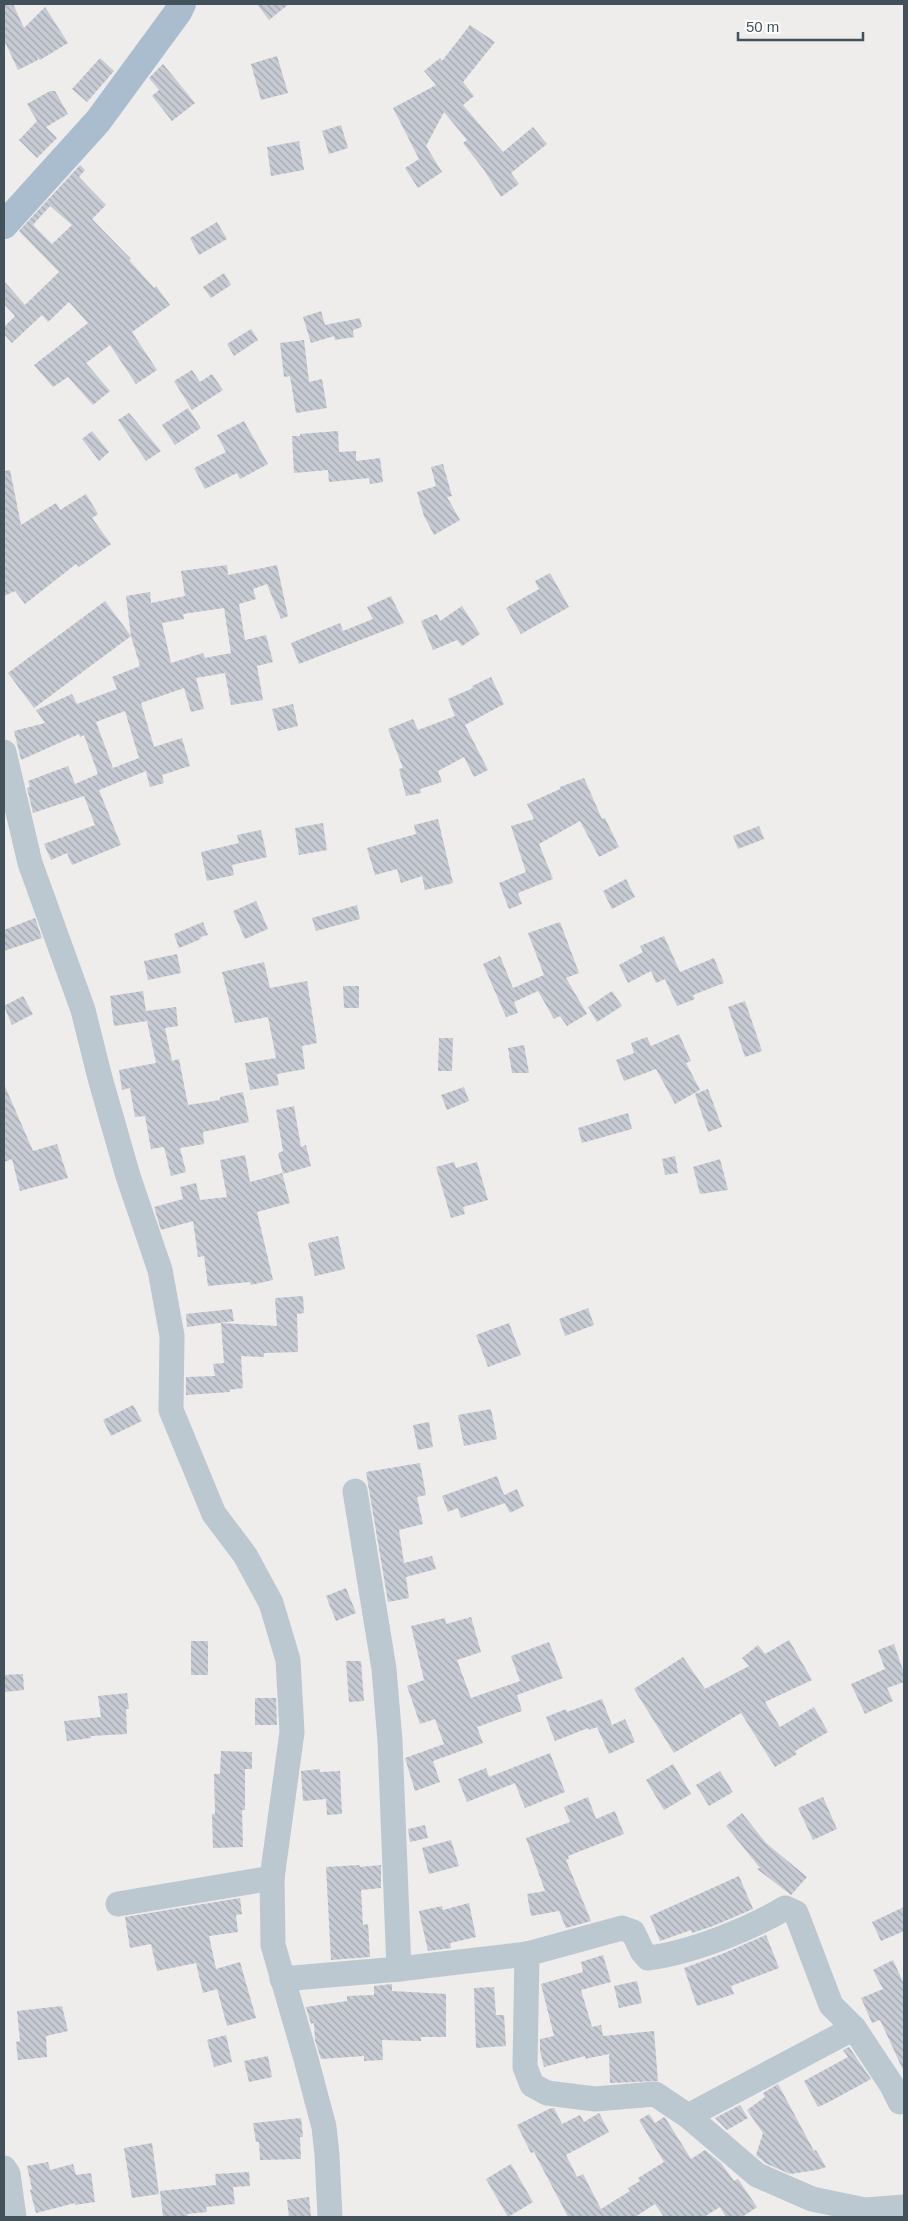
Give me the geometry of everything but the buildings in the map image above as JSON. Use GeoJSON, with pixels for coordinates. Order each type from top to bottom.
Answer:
{"type":"FeatureCollection","features":[{"type":"Feature","properties":{"kind":"main road"},"geometry":{"type":"LineString","coordinates":[[4,225],[98,121],[182,4]]}},
{"type":"Feature","properties":{"kind":"street"},"geometry":{"type":"LineString","coordinates":[[4,752],[30,863],[83,1010],[128,1176],[160,1270],[172,1336],[171,1410],[214,1514],[245,1555],[271,1604],[288,1660],[292,1732],[272,1878],[273,1945],[324,2127],[328,2155],[330,2217]]}},
{"type":"Feature","properties":{"kind":"street"},"geometry":{"type":"LineString","coordinates":[[355,1491],[384,1669],[390,1750],[399,1969]]}},
{"type":"Feature","properties":{"kind":"street"},"geometry":{"type":"LineString","coordinates":[[118,1904],[272,1878]]}},
{"type":"Feature","properties":{"kind":"street"},"geometry":{"type":"LineString","coordinates":[[282,1979],[399,1969],[527,1954],[622,1928],[633,1932],[642,1951],[648,1958],[674,1955],[764,1921],[785,1908],[796,1913],[832,2005],[854,2028],[891,2084],[903,2106]]}},
{"type":"Feature","properties":{"kind":"street"},"geometry":{"type":"LineString","coordinates":[[527,1954],[525,2067],[532,2084],[548,2093],[596,2099],[655,2094],[688,2116],[757,2175],[812,2199],[865,2214],[904,2207]]}},
{"type":"Feature","properties":{"kind":"street"},"geometry":{"type":"LineString","coordinates":[[688,2116],[854,2028]]}},
{"type":"Feature","properties":{"kind":"street"},"geometry":{"type":"LineString","coordinates":[[4,2168],[8,2174],[14,2217]]}}]}
